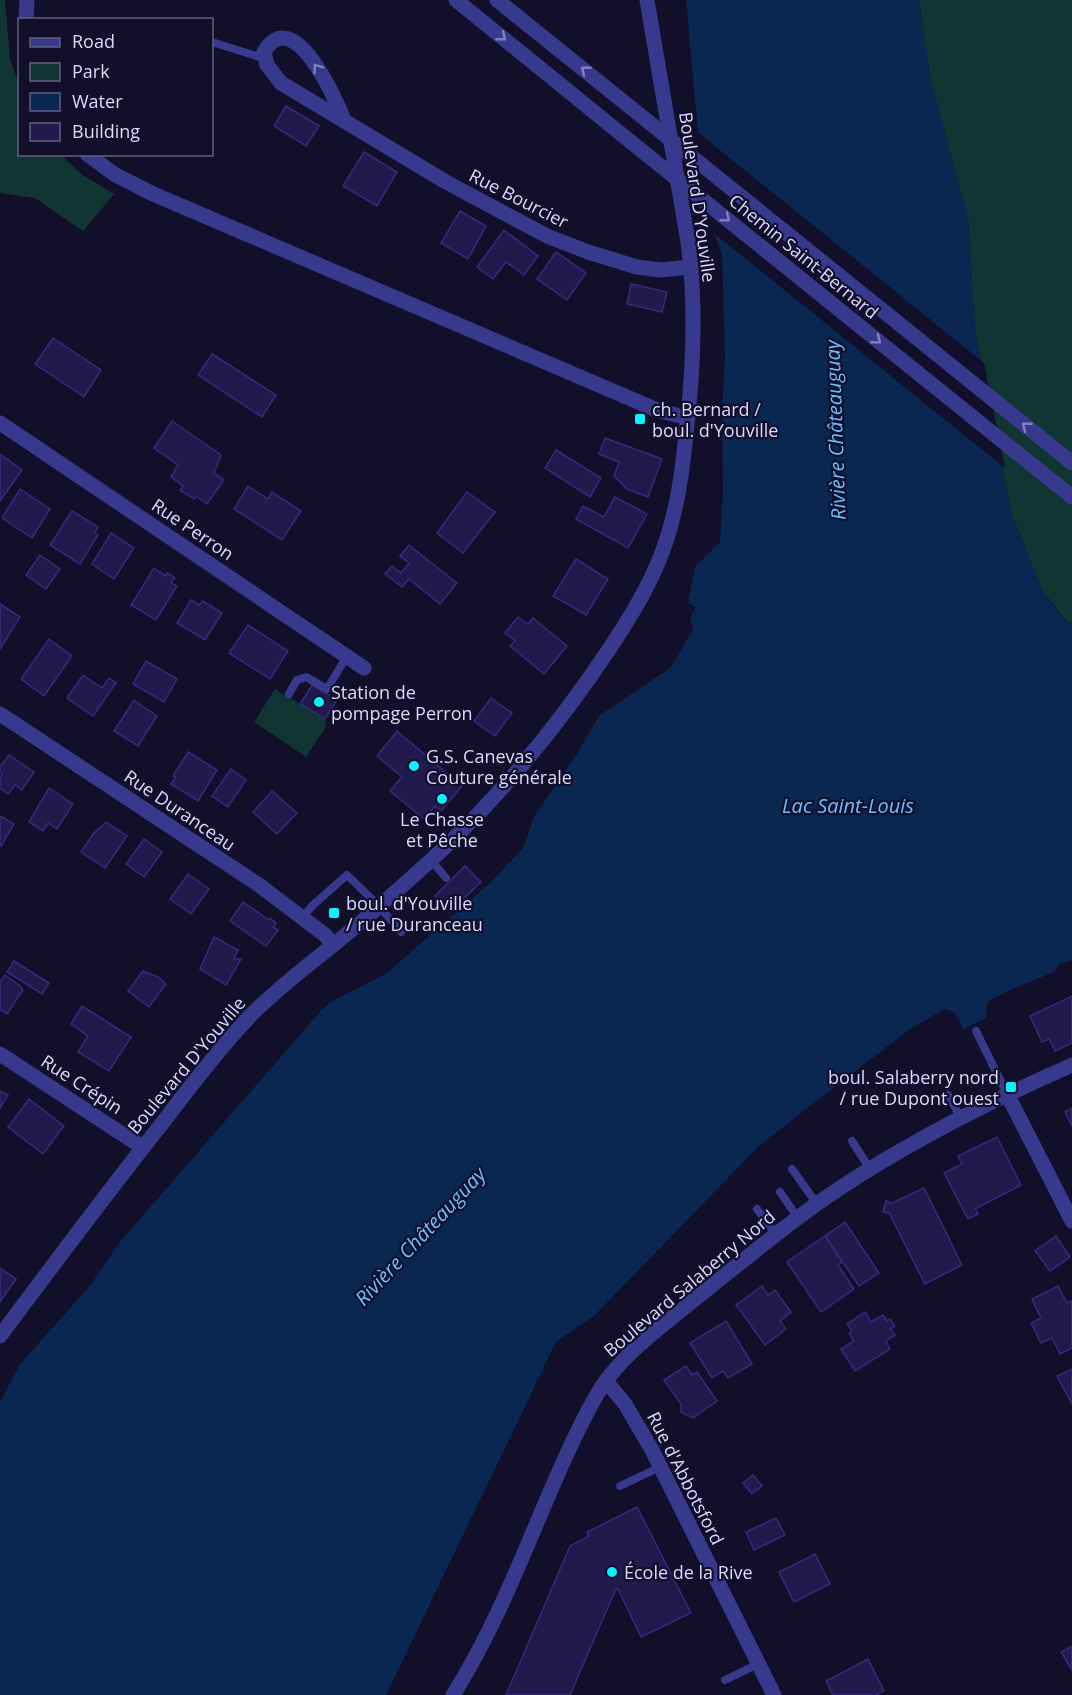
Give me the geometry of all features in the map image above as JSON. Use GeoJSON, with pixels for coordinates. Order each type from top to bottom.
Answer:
{"type":"FeatureCollection","features":[{"type":"Feature","properties":{"kind":"street"},"geometry":{"type":"LineString","coordinates":[[26,18],[27,0]]}},
{"type":"Feature","properties":{"kind":"street","name":"Chemin Saint-Bernard"},"geometry":{"type":"LineString","coordinates":[[456,0],[1072,497]]}},
{"type":"Feature","properties":{"kind":"street","name":"Chemin Saint-Bernard"},"geometry":{"type":"LineString","coordinates":[[497,0],[1072,462]]}},
{"type":"Feature","properties":{"kind":"street","name":"Boulevard D'Youville"},"geometry":{"type":"LineString","coordinates":[[0,1336],[142,1147],[250,1016],[431,860],[477,815],[534,750],[590,677],[626,624],[653,575],[675,512],[681,483],[693,349],[691,267],[647,0]]}},
{"type":"Feature","properties":{"kind":"street"},"geometry":{"type":"LineString","coordinates":[[266,59],[264,52],[270,41],[280,37],[291,39],[306,53],[323,77],[344,120]]}},
{"type":"Feature","properties":{"kind":"street","name":"Rue Bourcier"},"geometry":{"type":"LineString","coordinates":[[266,59],[270,70],[281,83],[446,182],[518,222],[588,252],[637,267],[661,270],[691,267]]}},
{"type":"Feature","properties":{"kind":"street"},"geometry":{"type":"LineString","coordinates":[[90,156],[133,184],[226,226],[657,410],[688,418]]}},
{"type":"Feature","properties":{"kind":"street","name":"Rue Perron"},"geometry":{"type":"LineString","coordinates":[[0,423],[364,668]]}},
{"type":"Feature","properties":{"kind":"street","name":"Rue Duranceau"},"geometry":{"type":"LineString","coordinates":[[0,714],[259,885],[325,934],[333,945]]}},
{"type":"Feature","properties":{"kind":"street","name":"Rue Crépin"},"geometry":{"type":"LineString","coordinates":[[0,1054],[142,1147]]}},
{"type":"Feature","properties":{"kind":"street","name":"Boulevard Salaberry Nord"},"geometry":{"type":"LineString","coordinates":[[453,1695],[476,1658],[582,1423],[606,1381],[622,1362],[655,1332],[776,1235],[817,1204],[870,1169],[961,1118],[1072,1065]]}},
{"type":"Feature","properties":{"kind":"street"},"geometry":{"type":"LineString","coordinates":[[1008,1094],[1072,1221]]}},
{"type":"Feature","properties":{"kind":"street","name":"Rue d'Abbotsford"},"geometry":{"type":"LineString","coordinates":[[606,1381],[625,1404],[660,1467],[774,1695]]}},
{"type":"Feature","properties":{"kind":"lane"},"geometry":{"type":"LineString","coordinates":[[213,42],[266,59]]}},
{"type":"Feature","properties":{"kind":"lane"},"geometry":{"type":"LineString","coordinates":[[289,694],[297,680],[306,677],[327,689],[347,656]]}},
{"type":"Feature","properties":{"kind":"lane"},"geometry":{"type":"LineString","coordinates":[[431,860],[446,878]]}},
{"type":"Feature","properties":{"kind":"lane"},"geometry":{"type":"LineString","coordinates":[[302,918],[347,875],[379,906],[401,932]]}},
{"type":"Feature","properties":{"kind":"lane"},"geometry":{"type":"LineString","coordinates":[[976,1031],[1008,1094]]}},
{"type":"Feature","properties":{"kind":"lane"},"geometry":{"type":"LineString","coordinates":[[948,1095],[961,1118]]}},
{"type":"Feature","properties":{"kind":"lane"},"geometry":{"type":"LineString","coordinates":[[852,1141],[870,1169]]}},
{"type":"Feature","properties":{"kind":"lane"},"geometry":{"type":"LineString","coordinates":[[792,1169],[817,1204]]}},
{"type":"Feature","properties":{"kind":"lane"},"geometry":{"type":"LineString","coordinates":[[780,1192],[798,1218]]}},
{"type":"Feature","properties":{"kind":"lane"},"geometry":{"type":"LineString","coordinates":[[757,1209],[776,1235]]}},
{"type":"Feature","properties":{"kind":"lane"},"geometry":{"type":"LineString","coordinates":[[620,1486],[660,1467]]}},
{"type":"Feature","properties":{"kind":"lane"},"geometry":{"type":"LineString","coordinates":[[725,1680],[758,1664]]}},
{"type":"Feature","properties":{"kind":"green space"},"geometry":{"type":"Polygon","coordinates":[[[0,0],[5,0],[10,60],[18,81],[18,156],[62,156],[81,174],[114,194],[83,231],[35,198],[0,193],[0,0]]]}},
{"type":"Feature","properties":{"kind":"green space"},"geometry":{"type":"Polygon","coordinates":[[[919,0],[1072,0],[1072,623],[1067,622],[1042,590],[1011,512],[975,331],[968,218],[930,78],[919,0]]]}},
{"type":"Feature","properties":{"kind":"green space"},"geometry":{"type":"Polygon","coordinates":[[[275,689],[325,719],[326,727],[306,757],[254,722],[275,689]]]}},
{"type":"Feature","properties":{"kind":"water","name":"Lac Saint-Louis"},"geometry":{"type":"Polygon","coordinates":[[[686,0],[919,0],[930,78],[968,218],[975,331],[1011,512],[1042,590],[1066,622],[1072,623],[1072,960],[1059,965],[1054,972],[987,1002],[986,1018],[963,1029],[954,1012],[945,1009],[910,1029],[761,1144],[595,1315],[556,1342],[386,1695],[0,1695],[0,1402],[20,1364],[90,1286],[119,1243],[319,1013],[329,1003],[387,973],[491,882],[524,847],[534,817],[580,749],[599,716],[670,668],[693,630],[690,618],[696,607],[688,603],[695,567],[720,542],[725,357],[722,254],[714,233],[698,133],[686,0]]]}},
{"type":"Feature","properties":{"kind":"pier"},"geometry":{"type":"Polygon","coordinates":[[[695,130],[984,363],[1005,468],[710,230],[695,130]]]}},
{"type":"Feature","properties":{"kind":"building"},"geometry":{"type":"Polygon","coordinates":[[[286,106],[319,126],[306,146],[274,126],[286,106]]]}},
{"type":"Feature","properties":{"kind":"building"},"geometry":{"type":"Polygon","coordinates":[[[364,152],[397,172],[377,206],[343,186],[364,152]]]}},
{"type":"Feature","properties":{"kind":"building"},"geometry":{"type":"Polygon","coordinates":[[[460,211],[486,226],[468,259],[441,243],[460,211]]]}},
{"type":"Feature","properties":{"kind":"building"},"geometry":{"type":"Polygon","coordinates":[[[504,230],[538,256],[524,275],[506,262],[493,279],[477,267],[504,230]]]}},
{"type":"Feature","properties":{"kind":"building"},"geometry":{"type":"Polygon","coordinates":[[[556,252],[586,273],[567,300],[537,279],[556,252]]]}},
{"type":"Feature","properties":{"kind":"building"},"geometry":{"type":"Polygon","coordinates":[[[631,284],[667,292],[662,312],[627,304],[631,284]]]}},
{"type":"Feature","properties":{"kind":"building"},"geometry":{"type":"Polygon","coordinates":[[[53,338],[101,370],[84,397],[35,364],[53,338]]]}},
{"type":"Feature","properties":{"kind":"building"},"geometry":{"type":"Polygon","coordinates":[[[212,354],[276,395],[262,417],[198,375],[212,354]]]}},
{"type":"Feature","properties":{"kind":"building"},"geometry":{"type":"Polygon","coordinates":[[[172,421],[221,455],[214,473],[224,480],[207,504],[196,496],[194,499],[180,490],[183,486],[171,477],[178,465],[154,448],[172,421]]]}},
{"type":"Feature","properties":{"kind":"building"},"geometry":{"type":"Polygon","coordinates":[[[605,438],[662,459],[648,497],[627,489],[614,476],[619,462],[599,454],[605,438]]]}},
{"type":"Feature","properties":{"kind":"building"},"geometry":{"type":"Polygon","coordinates":[[[556,450],[601,478],[590,497],[545,468],[556,450]]]}},
{"type":"Feature","properties":{"kind":"building"},"geometry":{"type":"Polygon","coordinates":[[[0,454],[22,470],[0,501],[0,454]]]}},
{"type":"Feature","properties":{"kind":"building"},"geometry":{"type":"Polygon","coordinates":[[[248,486],[268,499],[272,492],[301,511],[282,540],[234,509],[248,486]]]}},
{"type":"Feature","properties":{"kind":"building"},"geometry":{"type":"Polygon","coordinates":[[[20,489],[50,509],[32,538],[2,518],[20,489]]]}},
{"type":"Feature","properties":{"kind":"building"},"geometry":{"type":"Polygon","coordinates":[[[467,492],[495,512],[463,553],[437,533],[467,492]]]}},
{"type":"Feature","properties":{"kind":"building"},"geometry":{"type":"Polygon","coordinates":[[[615,497],[647,514],[628,548],[576,519],[583,506],[604,517],[615,497]]]}},
{"type":"Feature","properties":{"kind":"building"},"geometry":{"type":"Polygon","coordinates":[[[72,511],[98,527],[95,533],[98,535],[80,564],[50,545],[72,511]]]}},
{"type":"Feature","properties":{"kind":"building"},"geometry":{"type":"Polygon","coordinates":[[[111,533],[134,548],[114,579],[92,564],[111,533]]]}},
{"type":"Feature","properties":{"kind":"building"},"geometry":{"type":"Polygon","coordinates":[[[409,545],[457,583],[440,604],[409,579],[402,587],[385,574],[392,566],[401,573],[409,563],[400,556],[409,545]]]}},
{"type":"Feature","properties":{"kind":"building"},"geometry":{"type":"Polygon","coordinates":[[[40,555],[60,569],[46,589],[26,575],[40,555]]]}},
{"type":"Feature","properties":{"kind":"building"},"geometry":{"type":"Polygon","coordinates":[[[576,559],[608,579],[586,615],[553,596],[576,559]]]}},
{"type":"Feature","properties":{"kind":"building"},"geometry":{"type":"Polygon","coordinates":[[[154,568],[166,576],[167,573],[175,578],[171,583],[177,586],[156,620],[131,605],[154,568]]]}},
{"type":"Feature","properties":{"kind":"building"},"geometry":{"type":"Polygon","coordinates":[[[191,600],[199,605],[203,601],[222,613],[205,640],[177,623],[191,600]]]}},
{"type":"Feature","properties":{"kind":"building"},"geometry":{"type":"Polygon","coordinates":[[[0,604],[20,617],[0,649],[0,604]]]}},
{"type":"Feature","properties":{"kind":"building"},"geometry":{"type":"Polygon","coordinates":[[[518,617],[528,624],[533,618],[567,646],[544,674],[510,646],[515,641],[505,633],[518,617]]]}},
{"type":"Feature","properties":{"kind":"building"},"geometry":{"type":"Polygon","coordinates":[[[248,625],[288,651],[270,679],[229,653],[248,625]]]}},
{"type":"Feature","properties":{"kind":"building"},"geometry":{"type":"Polygon","coordinates":[[[49,639],[72,656],[44,696],[21,679],[49,639]]]}},
{"type":"Feature","properties":{"kind":"building"},"geometry":{"type":"Polygon","coordinates":[[[146,661],[177,679],[164,702],[133,684],[146,661]]]}},
{"type":"Feature","properties":{"kind":"building"},"geometry":{"type":"Polygon","coordinates":[[[83,675],[102,688],[109,678],[116,683],[93,716],[67,698],[83,675]]]}},
{"type":"Feature","properties":{"kind":"building","name":"Station de pompage Perron"},"geometry":{"type":"Polygon","coordinates":[[[312,685],[337,700],[325,719],[300,704],[312,685]]]}},
{"type":"Feature","properties":{"kind":"building"},"geometry":{"type":"Polygon","coordinates":[[[491,698],[512,713],[495,736],[474,721],[491,698]]]}},
{"type":"Feature","properties":{"kind":"building"},"geometry":{"type":"Polygon","coordinates":[[[134,700],[157,716],[138,746],[114,731],[134,700]]]}},
{"type":"Feature","properties":{"kind":"building","name":"G.S. Canevas Couture générale"},"geometry":{"type":"Polygon","coordinates":[[[397,731],[462,786],[441,811],[435,806],[424,819],[390,791],[402,777],[377,756],[397,731]]]}},
{"type":"Feature","properties":{"kind":"building"},"geometry":{"type":"Polygon","coordinates":[[[188,752],[217,770],[198,801],[171,784],[176,777],[173,776],[188,752]]]}},
{"type":"Feature","properties":{"kind":"building"},"geometry":{"type":"Polygon","coordinates":[[[9,755],[34,772],[22,790],[15,785],[8,794],[0,788],[2,775],[0,767],[9,755]]]}},
{"type":"Feature","properties":{"kind":"building"},"geometry":{"type":"Polygon","coordinates":[[[231,769],[246,780],[228,807],[212,796],[231,769]]]}},
{"type":"Feature","properties":{"kind":"building"},"geometry":{"type":"Polygon","coordinates":[[[49,788],[73,804],[57,829],[48,823],[43,831],[29,822],[49,788]]]}},
{"type":"Feature","properties":{"kind":"building"},"geometry":{"type":"Polygon","coordinates":[[[272,791],[297,813],[277,834],[253,812],[272,791]]]}},
{"type":"Feature","properties":{"kind":"building"},"geometry":{"type":"Polygon","coordinates":[[[0,816],[14,824],[1,846],[0,846],[0,816]]]}},
{"type":"Feature","properties":{"kind":"building"},"geometry":{"type":"Polygon","coordinates":[[[106,822],[127,836],[105,868],[81,852],[93,834],[106,822]]]}},
{"type":"Feature","properties":{"kind":"building"},"geometry":{"type":"Polygon","coordinates":[[[144,839],[162,852],[144,877],[126,864],[144,839]]]}},
{"type":"Feature","properties":{"kind":"building"},"geometry":{"type":"Polygon","coordinates":[[[465,866],[481,882],[450,912],[435,896],[465,866]]]}},
{"type":"Feature","properties":{"kind":"building"},"geometry":{"type":"Polygon","coordinates":[[[188,874],[209,889],[191,914],[170,899],[188,874]]]}},
{"type":"Feature","properties":{"kind":"building"},"geometry":{"type":"Polygon","coordinates":[[[243,902],[276,923],[273,927],[278,930],[266,946],[230,921],[243,902]]]}},
{"type":"Feature","properties":{"kind":"building"},"geometry":{"type":"Polygon","coordinates":[[[214,937],[238,950],[234,959],[241,959],[226,985],[200,969],[214,937]]]}},
{"type":"Feature","properties":{"kind":"building"},"geometry":{"type":"Polygon","coordinates":[[[14,961],[49,983],[42,994],[7,972],[14,961]]]}},
{"type":"Feature","properties":{"kind":"building"},"geometry":{"type":"Polygon","coordinates":[[[143,971],[158,977],[166,984],[149,1007],[128,991],[143,971]]]}},
{"type":"Feature","properties":{"kind":"building"},"geometry":{"type":"Polygon","coordinates":[[[5,975],[23,990],[7,1014],[0,1009],[0,982],[5,975]]]}},
{"type":"Feature","properties":{"kind":"building"},"geometry":{"type":"Polygon","coordinates":[[[1072,996],[1072,1043],[1055,1051],[1049,1039],[1042,1042],[1030,1016],[1072,996]]]}},
{"type":"Feature","properties":{"kind":"building"},"geometry":{"type":"Polygon","coordinates":[[[82,1006],[131,1037],[109,1071],[78,1052],[88,1036],[71,1024],[82,1006]]]}},
{"type":"Feature","properties":{"kind":"building"},"geometry":{"type":"Polygon","coordinates":[[[0,1091],[8,1095],[0,1108],[0,1091]]]}},
{"type":"Feature","properties":{"kind":"building"},"geometry":{"type":"Polygon","coordinates":[[[29,1099],[64,1126],[43,1154],[8,1127],[29,1099]]]}},
{"type":"Feature","properties":{"kind":"building"},"geometry":{"type":"Polygon","coordinates":[[[1072,1108],[1072,1126],[1065,1112],[1072,1108]]]}},
{"type":"Feature","properties":{"kind":"building"},"geometry":{"type":"Polygon","coordinates":[[[997,1137],[1021,1185],[975,1209],[978,1214],[968,1219],[944,1173],[962,1164],[958,1156],[997,1137]]]}},
{"type":"Feature","properties":{"kind":"building"},"geometry":{"type":"Polygon","coordinates":[[[924,1188],[962,1265],[925,1284],[889,1213],[883,1212],[886,1201],[892,1203],[924,1188]]]}},
{"type":"Feature","properties":{"kind":"building"},"geometry":{"type":"Polygon","coordinates":[[[845,1222],[879,1273],[859,1286],[825,1236],[845,1222]]]}},
{"type":"Feature","properties":{"kind":"building"},"geometry":{"type":"Polygon","coordinates":[[[825,1236],[842,1262],[838,1265],[854,1289],[821,1312],[787,1262],[825,1236]]]}},
{"type":"Feature","properties":{"kind":"building"},"geometry":{"type":"Polygon","coordinates":[[[1056,1236],[1070,1257],[1050,1271],[1035,1251],[1056,1236]]]}},
{"type":"Feature","properties":{"kind":"building"},"geometry":{"type":"Polygon","coordinates":[[[0,1268],[16,1279],[0,1302],[0,1268]]]}},
{"type":"Feature","properties":{"kind":"building"},"geometry":{"type":"Polygon","coordinates":[[[762,1286],[768,1295],[775,1290],[791,1312],[780,1321],[786,1329],[765,1345],[736,1305],[762,1286]]]}},
{"type":"Feature","properties":{"kind":"building"},"geometry":{"type":"Polygon","coordinates":[[[1058,1286],[1067,1303],[1072,1301],[1072,1348],[1060,1354],[1052,1338],[1041,1343],[1031,1323],[1041,1318],[1032,1299],[1058,1286]]]}},
{"type":"Feature","properties":{"kind":"building"},"geometry":{"type":"Polygon","coordinates":[[[865,1312],[871,1322],[883,1315],[887,1321],[890,1319],[895,1326],[890,1329],[895,1335],[886,1341],[890,1349],[855,1371],[841,1349],[854,1341],[849,1333],[852,1331],[847,1324],[865,1312]]]}},
{"type":"Feature","properties":{"kind":"building"},"geometry":{"type":"Polygon","coordinates":[[[726,1321],[752,1364],[728,1378],[723,1371],[712,1378],[690,1343],[726,1321]]]}},
{"type":"Feature","properties":{"kind":"building"},"geometry":{"type":"Polygon","coordinates":[[[686,1366],[692,1375],[697,1372],[717,1401],[693,1418],[681,1412],[681,1404],[664,1380],[686,1366]]]}},
{"type":"Feature","properties":{"kind":"building"},"geometry":{"type":"Polygon","coordinates":[[[1072,1369],[1072,1404],[1057,1376],[1072,1369]]]}},
{"type":"Feature","properties":{"kind":"building"},"geometry":{"type":"Polygon","coordinates":[[[753,1475],[762,1486],[752,1494],[743,1483],[753,1475]]]}},
{"type":"Feature","properties":{"kind":"building"},"geometry":{"type":"Polygon","coordinates":[[[637,1507],[691,1613],[641,1637],[618,1589],[615,1591],[570,1695],[506,1695],[570,1546],[589,1536],[587,1532],[637,1507]]]}},
{"type":"Feature","properties":{"kind":"building"},"geometry":{"type":"Polygon","coordinates":[[[776,1518],[785,1535],[754,1550],[746,1532],[776,1518]]]}},
{"type":"Feature","properties":{"kind":"building"},"geometry":{"type":"Polygon","coordinates":[[[815,1554],[830,1584],[794,1602],[779,1572],[815,1554]]]}},
{"type":"Feature","properties":{"kind":"building"},"geometry":{"type":"Polygon","coordinates":[[[1072,1646],[1072,1670],[1061,1652],[1072,1646]]]}},
{"type":"Feature","properties":{"kind":"building"},"geometry":{"type":"Polygon","coordinates":[[[868,1659],[884,1691],[876,1695],[833,1695],[826,1681],[868,1659]]]}},
{"type":"Feature","properties":{"kind":"place","name":"ch. Bernard / boul. d'Youville"},"geometry":{"type":"Point","coordinates":[640,419]}},
{"type":"Feature","properties":{"kind":"place","name":"Station de pompage Perron"},"geometry":{"type":"Point","coordinates":[319,702]}},
{"type":"Feature","properties":{"kind":"place","name":"G.S. Canevas Couture générale"},"geometry":{"type":"Point","coordinates":[414,766]}},
{"type":"Feature","properties":{"kind":"place","name":"Le Chasse et Pêche"},"geometry":{"type":"Point","coordinates":[442,799]}},
{"type":"Feature","properties":{"kind":"place","name":"boul. d'Youville / rue Duranceau"},"geometry":{"type":"Point","coordinates":[334,913]}},
{"type":"Feature","properties":{"kind":"place","name":"boul. Salaberry nord / rue Dupont ouest"},"geometry":{"type":"Point","coordinates":[1011,1087]}},
{"type":"Feature","properties":{"kind":"place","name":"École de la Rive"},"geometry":{"type":"Point","coordinates":[612,1572]}},
{"type":"Feature","properties":{"kind":"water label","name":"Rivière Châteauguay"},"geometry":{"type":"Point","coordinates":[835,430]}},
{"type":"Feature","properties":{"kind":"water label","name":"Rivière Châteauguay"},"geometry":{"type":"Point","coordinates":[420,1236]}}]}
